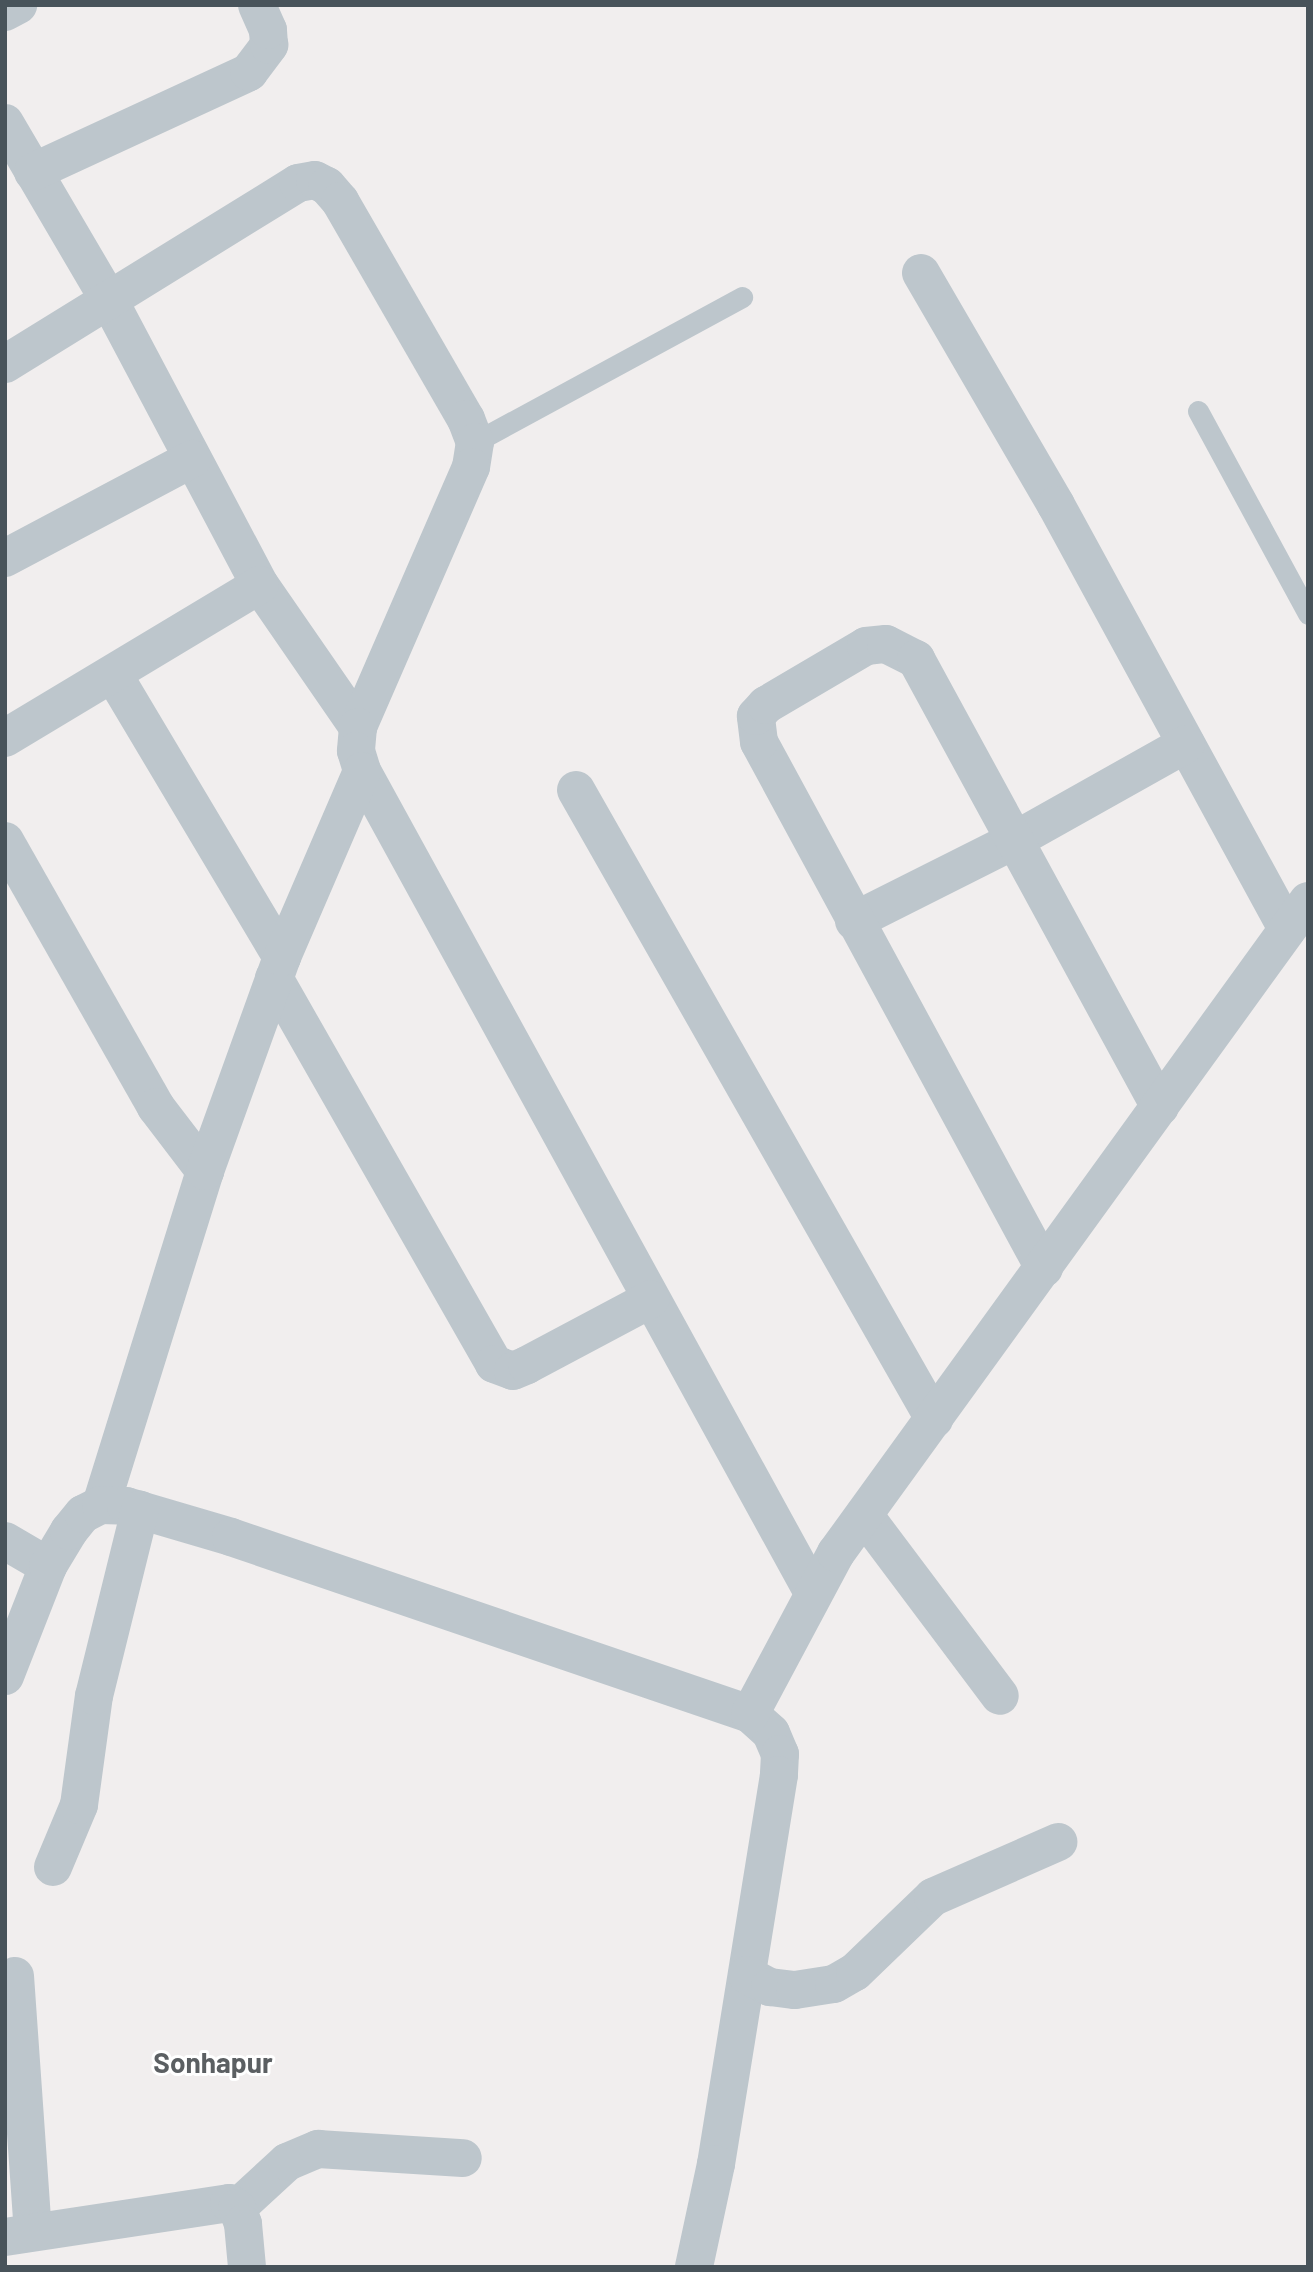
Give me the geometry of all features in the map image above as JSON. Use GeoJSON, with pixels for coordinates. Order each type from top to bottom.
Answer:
{"type":"FeatureCollection","features":[{"type":"Feature","properties":{"kind":"street"},"geometry":{"type":"LineString","coordinates":[[5,12],[18,5]]}},
{"type":"Feature","properties":{"kind":"street"},"geometry":{"type":"LineString","coordinates":[[33,172],[249,72],[269,45],[268,30],[257,5]]}},
{"type":"Feature","properties":{"kind":"street"},"geometry":{"type":"LineString","coordinates":[[5,123],[110,302],[260,585],[358,727]]}},
{"type":"Feature","properties":{"kind":"street"},"geometry":{"type":"LineString","coordinates":[[5,364],[110,302],[298,183],[315,180],[327,186],[340,201],[466,419],[475,442],[471,467],[358,727],[356,751],[362,771],[812,1591]]}},
{"type":"Feature","properties":{"kind":"street"},"geometry":{"type":"LineString","coordinates":[[750,1714],[812,1591],[864,1515],[1298,915],[1186,744],[1056,505],[921,273]]}},
{"type":"Feature","properties":{"kind":"street"},"geometry":{"type":"LineString","coordinates":[[5,558],[192,459]]}},
{"type":"Feature","properties":{"kind":"street"},"geometry":{"type":"LineString","coordinates":[[5,738],[260,585]]}},
{"type":"Feature","properties":{"kind":"street"},"geometry":{"type":"LineString","coordinates":[[1044,1268],[854,921],[754,728],[756,716],[766,705],[866,646],[886,644],[916,659],[1160,1107]]}},
{"type":"Feature","properties":{"kind":"street"},"geometry":{"type":"LineString","coordinates":[[113,674],[278,967],[494,1364],[513,1371],[651,1299]]}},
{"type":"Feature","properties":{"kind":"street"},"geometry":{"type":"LineString","coordinates":[[854,921],[1015,840],[1186,744]]}},
{"type":"Feature","properties":{"kind":"street"},"geometry":{"type":"LineString","coordinates":[[101,1505],[205,1171],[278,967],[362,771]]}},
{"type":"Feature","properties":{"kind":"street"},"geometry":{"type":"LineString","coordinates":[[576,790],[934,1419]]}},
{"type":"Feature","properties":{"kind":"street"},"geometry":{"type":"LineString","coordinates":[[5,841],[156,1107],[205,1171]]}},
{"type":"Feature","properties":{"kind":"street"},"geometry":{"type":"LineString","coordinates":[[5,1676],[48,1566],[83,1514],[101,1505],[140,1510],[750,1714],[771,1733],[780,1754],[747,1975],[694,2267]]}},
{"type":"Feature","properties":{"kind":"street"},"geometry":{"type":"LineString","coordinates":[[53,1867],[79,1805],[94,1696],[140,1510]]}},
{"type":"Feature","properties":{"kind":"street"},"geometry":{"type":"LineString","coordinates":[[864,1515],[1000,1696]]}},
{"type":"Feature","properties":{"kind":"street"},"geometry":{"type":"LineString","coordinates":[[5,1541],[48,1566]]}},
{"type":"Feature","properties":{"kind":"street"},"geometry":{"type":"LineString","coordinates":[[747,1975],[770,1987],[795,1990],[834,1983],[855,1972],[933,1897],[1058,1842]]}},
{"type":"Feature","properties":{"kind":"street"},"geometry":{"type":"LineString","coordinates":[[15,1976],[19,2234],[213,2202],[237,2208]]}},
{"type":"Feature","properties":{"kind":"street"},"geometry":{"type":"LineString","coordinates":[[237,2208],[287,2162],[318,2149],[463,2158]]}},
{"type":"Feature","properties":{"kind":"street"},"geometry":{"type":"LineString","coordinates":[[237,2208],[247,2267]]}},
{"type":"Feature","properties":{"kind":"lane"},"geometry":{"type":"LineString","coordinates":[[475,442],[742,297]]}},
{"type":"Feature","properties":{"kind":"lane"},"geometry":{"type":"LineString","coordinates":[[1198,411],[1308,614]]}},
{"type":"Feature","properties":{"kind":"district","name":"Sonhapur"},"geometry":{"type":"Point","coordinates":[213,2062]}}]}
